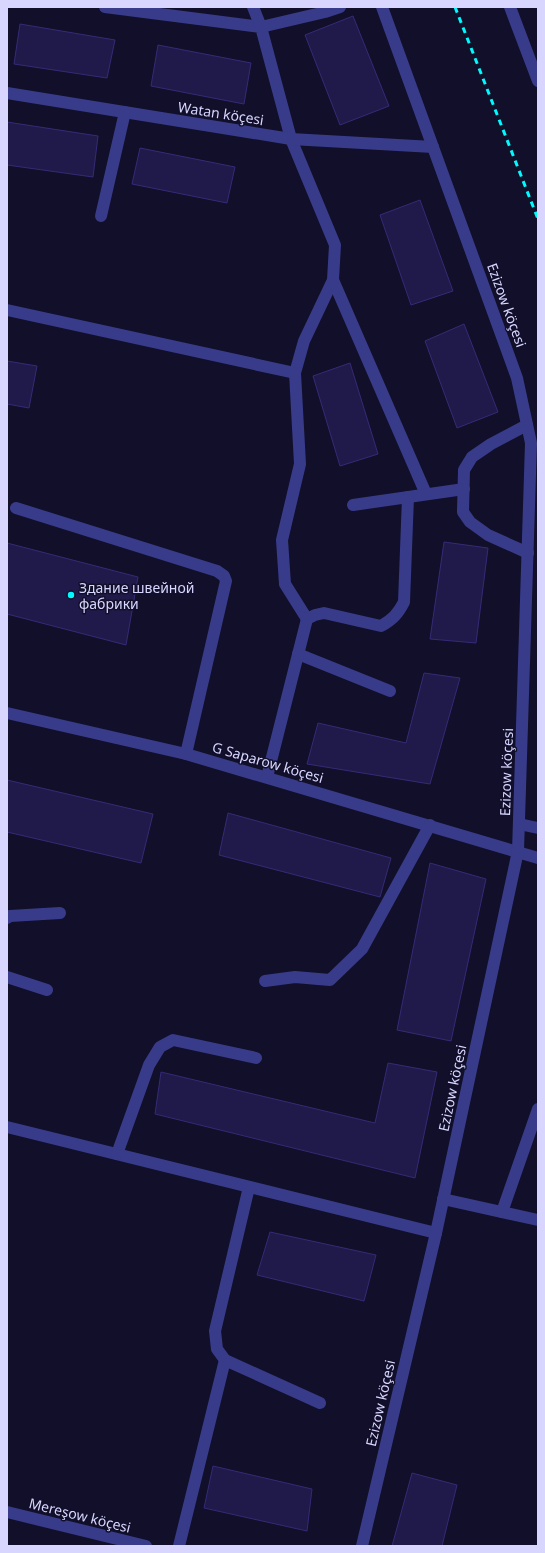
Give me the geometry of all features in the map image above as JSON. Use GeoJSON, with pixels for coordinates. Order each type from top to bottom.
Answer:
{"type":"FeatureCollection","features":[{"type":"Feature","properties":{"kind":"street"},"geometry":{"type":"LineString","coordinates":[[105,7],[261,27],[340,7]]}},
{"type":"Feature","properties":{"kind":"street"},"geometry":{"type":"LineString","coordinates":[[253,7],[261,27],[292,139],[335,244],[333,280],[304,341],[295,373],[300,464],[282,540],[285,584],[307,619],[267,777]]}},
{"type":"Feature","properties":{"kind":"street","name":"Ezizow köçesi"},"geometry":{"type":"LineString","coordinates":[[362,1546],[436,1233],[518,851],[532,596],[528,552],[531,443],[517,378],[382,7]]}},
{"type":"Feature","properties":{"kind":"street"},"geometry":{"type":"LineString","coordinates":[[510,7],[538,81]]}},
{"type":"Feature","properties":{"kind":"street","name":"Watan köçesi"},"geometry":{"type":"LineString","coordinates":[[7,93],[292,139],[433,147]]}},
{"type":"Feature","properties":{"kind":"street"},"geometry":{"type":"LineString","coordinates":[[101,216],[125,112]]}},
{"type":"Feature","properties":{"kind":"street"},"geometry":{"type":"LineString","coordinates":[[333,280],[426,494]]}},
{"type":"Feature","properties":{"kind":"street"},"geometry":{"type":"LineString","coordinates":[[7,310],[295,373]]}},
{"type":"Feature","properties":{"kind":"street"},"geometry":{"type":"LineString","coordinates":[[527,425],[491,444],[472,457],[464,470],[463,512],[470,522],[488,535],[528,552]]}},
{"type":"Feature","properties":{"kind":"street"},"geometry":{"type":"LineString","coordinates":[[353,505],[464,489]]}},
{"type":"Feature","properties":{"kind":"street"},"geometry":{"type":"LineString","coordinates":[[307,619],[324,613],[380,626],[392,620],[399,613],[404,602],[408,497]]}},
{"type":"Feature","properties":{"kind":"street"},"geometry":{"type":"LineString","coordinates":[[16,508],[217,571],[224,576],[226,581],[186,754]]}},
{"type":"Feature","properties":{"kind":"street"},"geometry":{"type":"LineString","coordinates":[[298,654],[390,691]]}},
{"type":"Feature","properties":{"kind":"street","name":"G Saparow köçesi"},"geometry":{"type":"LineString","coordinates":[[7,713],[186,754],[538,858]]}},
{"type":"Feature","properties":{"kind":"street"},"geometry":{"type":"LineString","coordinates":[[519,824],[538,828]]}},
{"type":"Feature","properties":{"kind":"street"},"geometry":{"type":"LineString","coordinates":[[265,981],[295,977],[330,980],[362,950],[430,825]]}},
{"type":"Feature","properties":{"kind":"street"},"geometry":{"type":"LineString","coordinates":[[7,918],[10,916],[60,913]]}},
{"type":"Feature","properties":{"kind":"street"},"geometry":{"type":"LineString","coordinates":[[7,977],[47,990]]}},
{"type":"Feature","properties":{"kind":"street"},"geometry":{"type":"LineString","coordinates":[[117,1154],[149,1065],[160,1047],[173,1040],[256,1058]]}},
{"type":"Feature","properties":{"kind":"street"},"geometry":{"type":"LineString","coordinates":[[502,1212],[538,1109]]}},
{"type":"Feature","properties":{"kind":"street"},"geometry":{"type":"LineString","coordinates":[[7,1127],[436,1233]]}},
{"type":"Feature","properties":{"kind":"street"},"geometry":{"type":"LineString","coordinates":[[249,1187],[215,1331],[217,1349],[224,1360],[320,1403]]}},
{"type":"Feature","properties":{"kind":"street"},"geometry":{"type":"LineString","coordinates":[[443,1199],[538,1220]]}},
{"type":"Feature","properties":{"kind":"street"},"geometry":{"type":"LineString","coordinates":[[179,1546],[224,1360]]}},
{"type":"Feature","properties":{"kind":"street","name":"Mereşow köçesi"},"geometry":{"type":"LineString","coordinates":[[7,1512],[146,1546]]}},
{"type":"Feature","properties":{"kind":"building"},"geometry":{"type":"Polygon","coordinates":[[[353,16],[389,106],[340,125],[305,35],[353,16]]]}},
{"type":"Feature","properties":{"kind":"building"},"geometry":{"type":"Polygon","coordinates":[[[20,24],[115,40],[107,78],[14,64],[20,24]]]}},
{"type":"Feature","properties":{"kind":"building"},"geometry":{"type":"Polygon","coordinates":[[[158,45],[251,63],[244,104],[151,86],[158,45]]]}},
{"type":"Feature","properties":{"kind":"building"},"geometry":{"type":"Polygon","coordinates":[[[7,122],[98,136],[93,177],[7,165],[7,122]]]}},
{"type":"Feature","properties":{"kind":"building"},"geometry":{"type":"Polygon","coordinates":[[[140,148],[235,167],[227,203],[132,184],[140,148]]]}},
{"type":"Feature","properties":{"kind":"building"},"geometry":{"type":"Polygon","coordinates":[[[420,200],[453,291],[411,305],[380,215],[420,200]]]}},
{"type":"Feature","properties":{"kind":"building"},"geometry":{"type":"Polygon","coordinates":[[[464,324],[498,412],[457,428],[425,341],[464,324]]]}},
{"type":"Feature","properties":{"kind":"building"},"geometry":{"type":"Polygon","coordinates":[[[7,361],[37,366],[29,408],[7,404],[7,361]]]}},
{"type":"Feature","properties":{"kind":"building"},"geometry":{"type":"Polygon","coordinates":[[[350,363],[378,454],[340,466],[313,376],[350,363]]]}},
{"type":"Feature","properties":{"kind":"building"},"geometry":{"type":"Polygon","coordinates":[[[444,542],[488,548],[476,643],[430,639],[444,542]]]}},
{"type":"Feature","properties":{"kind":"building","name":"Здание швейной фабрики"},"geometry":{"type":"Polygon","coordinates":[[[7,543],[138,577],[126,645],[7,614],[7,543]]]}},
{"type":"Feature","properties":{"kind":"building"},"geometry":{"type":"Polygon","coordinates":[[[424,673],[460,678],[430,784],[307,764],[318,723],[406,743],[424,673]]]}},
{"type":"Feature","properties":{"kind":"building"},"geometry":{"type":"Polygon","coordinates":[[[7,780],[153,814],[141,863],[7,832],[7,780]]]}},
{"type":"Feature","properties":{"kind":"building"},"geometry":{"type":"Polygon","coordinates":[[[228,813],[391,858],[380,897],[219,855],[228,813]]]}},
{"type":"Feature","properties":{"kind":"building"},"geometry":{"type":"Polygon","coordinates":[[[430,863],[486,879],[451,1041],[397,1030],[430,863]]]}},
{"type":"Feature","properties":{"kind":"building"},"geometry":{"type":"Polygon","coordinates":[[[388,1063],[437,1072],[415,1178],[155,1114],[161,1072],[375,1123],[388,1063]]]}},
{"type":"Feature","properties":{"kind":"building"},"geometry":{"type":"Polygon","coordinates":[[[270,1232],[376,1255],[364,1301],[257,1275],[270,1232]]]}},
{"type":"Feature","properties":{"kind":"building"},"geometry":{"type":"Polygon","coordinates":[[[213,1466],[312,1489],[307,1531],[204,1508],[213,1466]]]}},
{"type":"Feature","properties":{"kind":"building"},"geometry":{"type":"Polygon","coordinates":[[[412,1473],[457,1485],[442,1546],[392,1546],[412,1473]]]}},
{"type":"Feature","properties":{"kind":"railway"},"geometry":{"type":"LineString","coordinates":[[455,7],[538,219]]}},
{"type":"Feature","properties":{"kind":"place","name":"Здание швейной фабрики"},"geometry":{"type":"Point","coordinates":[71,595]}}]}
